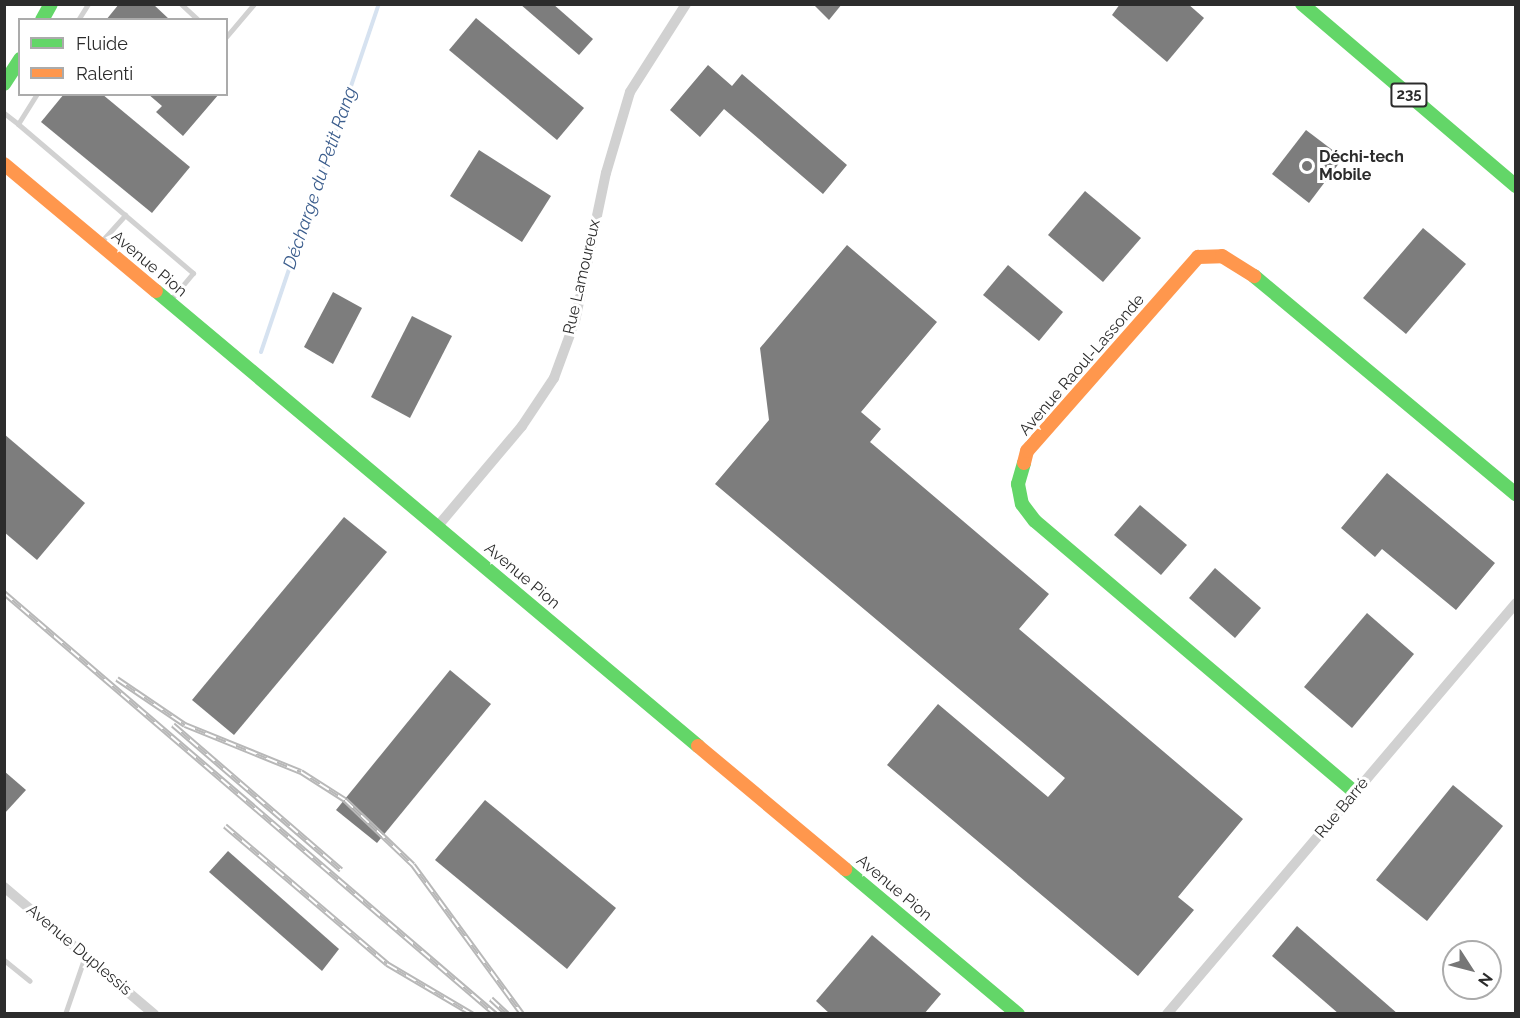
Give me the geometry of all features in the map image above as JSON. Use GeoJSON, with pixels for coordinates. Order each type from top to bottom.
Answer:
{"type":"FeatureCollection","features":[{"type":"Feature","properties":{"kind":"street"},"geometry":{"type":"LineString","coordinates":[[43,18],[51,4]]}},
{"type":"Feature","properties":{"kind":"street","name":"Rue Lamoureux"},"geometry":{"type":"LineString","coordinates":[[437,527],[522,426],[554,378],[575,321],[606,173],[630,92],[686,4]]}},
{"type":"Feature","properties":{"kind":"street","name":"235"},"geometry":{"type":"LineString","coordinates":[[1302,4],[1515,186]]}},
{"type":"Feature","properties":{"kind":"street"},"geometry":{"type":"LineString","coordinates":[[4,84],[18,62]]}},
{"type":"Feature","properties":{"kind":"street","name":"Avenue Pion"},"geometry":{"type":"LineString","coordinates":[[4,164],[1018,1014]]}},
{"type":"Feature","properties":{"kind":"street","name":"Avenue Raoul-Lassonde"},"geometry":{"type":"LineString","coordinates":[[1355,792],[1035,520],[1022,504],[1018,484],[1027,452],[1198,257],[1222,256],[1246,269],[1515,494]]}},
{"type":"Feature","properties":{"kind":"street","name":"Rue Barré"},"geometry":{"type":"LineString","coordinates":[[1167,1014],[1515,603]]}},
{"type":"Feature","properties":{"kind":"street","name":"Avenue Duplessis"},"geometry":{"type":"LineString","coordinates":[[4,887],[153,1014]]}},
{"type":"Feature","properties":{"kind":"lane"},"geometry":{"type":"LineString","coordinates":[[79,18],[88,4]]}},
{"type":"Feature","properties":{"kind":"lane"},"geometry":{"type":"LineString","coordinates":[[181,4],[196,18]]}},
{"type":"Feature","properties":{"kind":"lane"},"geometry":{"type":"LineString","coordinates":[[228,35],[254,4]]}},
{"type":"Feature","properties":{"kind":"lane"},"geometry":{"type":"LineString","coordinates":[[18,124],[36,96]]}},
{"type":"Feature","properties":{"kind":"lane"},"geometry":{"type":"LineString","coordinates":[[4,113],[193,273],[168,302]]}},
{"type":"Feature","properties":{"kind":"lane"},"geometry":{"type":"LineString","coordinates":[[100,244],[125,215]]}},
{"type":"Feature","properties":{"kind":"lane"},"geometry":{"type":"LineString","coordinates":[[65,1014],[86,956]]}},
{"type":"Feature","properties":{"kind":"lane"},"geometry":{"type":"LineString","coordinates":[[4,960],[30,981]]}},
{"type":"Feature","properties":{"kind":"building"},"geometry":{"type":"Polygon","coordinates":[[[119,4],[153,4],[168,18],[108,18],[119,4]]]}},
{"type":"Feature","properties":{"kind":"building"},"geometry":{"type":"Polygon","coordinates":[[[520,4],[553,4],[593,39],[579,55],[520,4]]]}},
{"type":"Feature","properties":{"kind":"building"},"geometry":{"type":"Polygon","coordinates":[[[813,4],[842,4],[829,20],[813,4]]]}},
{"type":"Feature","properties":{"kind":"building"},"geometry":{"type":"Polygon","coordinates":[[[1120,4],[1188,4],[1204,18],[1167,62],[1112,15],[1120,4]]]}},
{"type":"Feature","properties":{"kind":"building"},"geometry":{"type":"Polygon","coordinates":[[[476,18],[584,108],[557,140],[449,50],[476,18]]]}},
{"type":"Feature","properties":{"kind":"building"},"geometry":{"type":"Polygon","coordinates":[[[708,65],[732,86],[742,74],[847,165],[823,194],[724,109],[700,137],[670,110],[708,65]]]}},
{"type":"Feature","properties":{"kind":"building"},"geometry":{"type":"Polygon","coordinates":[[[62,96],[104,96],[190,167],[152,213],[41,122],[62,96]]]}},
{"type":"Feature","properties":{"kind":"building"},"geometry":{"type":"Polygon","coordinates":[[[150,96],[217,96],[183,136],[156,112],[162,106],[150,96]]]}},
{"type":"Feature","properties":{"kind":"building","name":"Déchi-tech Mobile"},"geometry":{"type":"Polygon","coordinates":[[[1306,130],[1343,158],[1309,203],[1272,174],[1306,130]]]}},
{"type":"Feature","properties":{"kind":"building"},"geometry":{"type":"Polygon","coordinates":[[[479,150],[551,196],[522,242],[450,196],[479,150]]]}},
{"type":"Feature","properties":{"kind":"building"},"geometry":{"type":"Polygon","coordinates":[[[1085,191],[1141,238],[1103,282],[1048,235],[1085,191]]]}},
{"type":"Feature","properties":{"kind":"building"},"geometry":{"type":"Polygon","coordinates":[[[1423,228],[1466,264],[1406,334],[1363,298],[1423,228]]]}},
{"type":"Feature","properties":{"kind":"building"},"geometry":{"type":"Polygon","coordinates":[[[847,245],[937,322],[861,412],[881,429],[870,442],[1049,594],[1019,629],[1243,819],[1178,897],[1194,910],[1138,976],[887,765],[938,704],[1048,797],[1065,778],[715,484],[769,420],[760,348],[847,245]]]}},
{"type":"Feature","properties":{"kind":"building"},"geometry":{"type":"Polygon","coordinates":[[[1008,265],[1063,312],[1039,341],[983,295],[1008,265]]]}},
{"type":"Feature","properties":{"kind":"building"},"geometry":{"type":"Polygon","coordinates":[[[333,292],[362,308],[333,364],[304,347],[333,292]]]}},
{"type":"Feature","properties":{"kind":"building"},"geometry":{"type":"Polygon","coordinates":[[[412,316],[452,336],[410,418],[371,397],[412,316]]]}},
{"type":"Feature","properties":{"kind":"building"},"geometry":{"type":"Polygon","coordinates":[[[4,434],[85,503],[37,560],[4,532],[4,434]]]}},
{"type":"Feature","properties":{"kind":"building"},"geometry":{"type":"Polygon","coordinates":[[[1387,473],[1495,563],[1456,610],[1382,549],[1375,557],[1341,528],[1387,473]]]}},
{"type":"Feature","properties":{"kind":"building"},"geometry":{"type":"Polygon","coordinates":[[[1140,505],[1187,545],[1161,575],[1114,535],[1140,505]]]}},
{"type":"Feature","properties":{"kind":"building"},"geometry":{"type":"Polygon","coordinates":[[[344,517],[387,552],[234,735],[192,700],[344,517]]]}},
{"type":"Feature","properties":{"kind":"building"},"geometry":{"type":"Polygon","coordinates":[[[1215,568],[1261,608],[1235,638],[1189,598],[1215,568]]]}},
{"type":"Feature","properties":{"kind":"building"},"geometry":{"type":"Polygon","coordinates":[[[1367,613],[1414,654],[1352,728],[1304,687],[1367,613]]]}},
{"type":"Feature","properties":{"kind":"building"},"geometry":{"type":"Polygon","coordinates":[[[450,670],[491,704],[377,843],[336,810],[450,670]]]}},
{"type":"Feature","properties":{"kind":"building"},"geometry":{"type":"Polygon","coordinates":[[[4,771],[26,790],[4,814],[4,771]]]}},
{"type":"Feature","properties":{"kind":"building"},"geometry":{"type":"Polygon","coordinates":[[[1453,785],[1503,826],[1427,921],[1376,880],[1453,785]]]}},
{"type":"Feature","properties":{"kind":"building"},"geometry":{"type":"Polygon","coordinates":[[[485,800],[616,908],[567,969],[435,860],[485,800]]]}},
{"type":"Feature","properties":{"kind":"building"},"geometry":{"type":"Polygon","coordinates":[[[228,851],[339,949],[322,971],[209,872],[228,851]]]}},
{"type":"Feature","properties":{"kind":"building"},"geometry":{"type":"Polygon","coordinates":[[[1297,926],[1398,1014],[1339,1014],[1272,956],[1297,926]]]}},
{"type":"Feature","properties":{"kind":"building"},"geometry":{"type":"Polygon","coordinates":[[[872,935],[941,994],[924,1014],[830,1014],[816,1001],[872,935]]]}},
{"type":"Feature","properties":{"kind":"waterway","name":"Décharge du Petit Rang"},"geometry":{"type":"LineString","coordinates":[[261,352],[379,4]]}},
{"type":"Feature","properties":{"kind":"railway"},"geometry":{"type":"LineString","coordinates":[[4,593],[495,1014]]}},
{"type":"Feature","properties":{"kind":"railway"},"geometry":{"type":"LineString","coordinates":[[117,679],[185,725],[301,772],[345,800],[413,865],[522,1014]]}},
{"type":"Feature","properties":{"kind":"railway"},"geometry":{"type":"LineString","coordinates":[[173,725],[341,870]]}},
{"type":"Feature","properties":{"kind":"railway"},"geometry":{"type":"LineString","coordinates":[[225,826],[387,964],[472,1014]]}},
{"type":"Feature","properties":{"kind":"railway"},"geometry":{"type":"LineString","coordinates":[[491,999],[507,1014]]}},
{"type":"Feature","properties":{"kind":"traffic: fast"},"geometry":{"type":"LineString","coordinates":[[43,18],[51,4]]}},
{"type":"Feature","properties":{"kind":"traffic: fast"},"geometry":{"type":"LineString","coordinates":[[1302,4],[1516,186]]}},
{"type":"Feature","properties":{"kind":"traffic: fast"},"geometry":{"type":"LineString","coordinates":[[4,84],[18,62]]}},
{"type":"Feature","properties":{"kind":"traffic: fast"},"geometry":{"type":"LineString","coordinates":[[1254,276],[1516,494]]}},
{"type":"Feature","properties":{"kind":"traffic: fast"},"geometry":{"type":"LineString","coordinates":[[156,291],[698,746]]}},
{"type":"Feature","properties":{"kind":"traffic: fast"},"geometry":{"type":"LineString","coordinates":[[1024,463],[1018,484],[1022,504],[1035,521],[1355,792]]}},
{"type":"Feature","properties":{"kind":"traffic: fast"},"geometry":{"type":"LineString","coordinates":[[845,869],[1018,1014]]}},
{"type":"Feature","properties":{"kind":"traffic: slow"},"geometry":{"type":"LineString","coordinates":[[4,164],[156,291]]}},
{"type":"Feature","properties":{"kind":"traffic: slow"},"geometry":{"type":"LineString","coordinates":[[1024,463],[1027,451],[1198,257],[1222,256],[1254,276]]}},
{"type":"Feature","properties":{"kind":"traffic: slow"},"geometry":{"type":"LineString","coordinates":[[698,746],[845,869]]}},
{"type":"Feature","properties":{"kind":"place","name":"Déchi-tech Mobile"},"geometry":{"type":"Point","coordinates":[1307,166]}}]}
